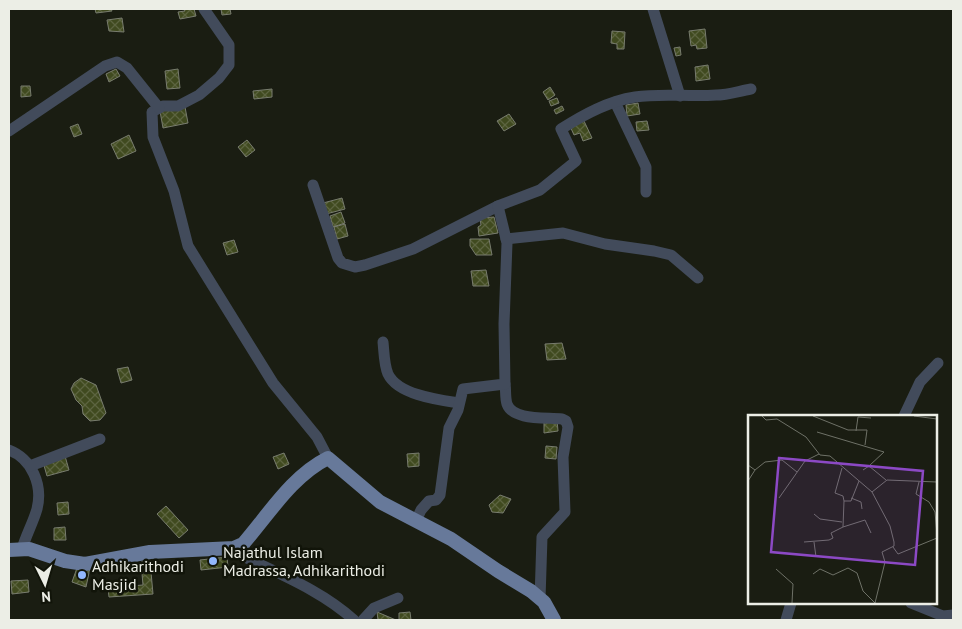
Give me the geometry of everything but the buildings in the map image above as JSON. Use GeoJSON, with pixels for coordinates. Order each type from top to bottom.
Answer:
{"type":"FeatureCollection","features":[{"type":"Feature","properties":{"kind":"main road"},"geometry":{"type":"LineString","coordinates":[[15,550],[29,550],[65,561],[86,564],[129,555],[190,549],[234,548],[243,544],[294,484],[316,464],[328,458],[380,502],[451,539],[540,599],[554,620]]}},
{"type":"Feature","properties":{"kind":"street"},"geometry":{"type":"LineString","coordinates":[[204,9],[228,45],[229,65],[219,78],[199,95],[178,106],[159,108],[152,112],[153,137],[174,191],[188,246],[273,383],[317,437],[328,458]]}},
{"type":"Feature","properties":{"kind":"street"},"geometry":{"type":"LineString","coordinates":[[653,9],[680,96]]}},
{"type":"Feature","properties":{"kind":"street"},"geometry":{"type":"LineString","coordinates":[[9,131],[105,66],[117,62],[127,68],[159,108]]}},
{"type":"Feature","properties":{"kind":"street"},"geometry":{"type":"LineString","coordinates":[[313,185],[338,258],[342,264],[355,267],[413,249],[498,206],[540,190],[576,161],[560,129],[581,116],[615,102],[634,97],[665,94],[680,96],[718,95],[751,89]]}},
{"type":"Feature","properties":{"kind":"street"},"geometry":{"type":"LineString","coordinates":[[615,102],[646,167],[646,192]]}},
{"type":"Feature","properties":{"kind":"street"},"geometry":{"type":"LineString","coordinates":[[498,206],[506,239],[504,324],[506,402],[514,412],[522,415],[562,419],[566,421],[568,427],[563,457],[565,512],[542,537],[540,599]]}},
{"type":"Feature","properties":{"kind":"street"},"geometry":{"type":"LineString","coordinates":[[506,239],[563,233],[605,244],[654,251],[671,255],[698,278]]}},
{"type":"Feature","properties":{"kind":"street"},"geometry":{"type":"LineString","coordinates":[[383,342],[388,374],[395,382],[421,397],[460,403]]}},
{"type":"Feature","properties":{"kind":"street"},"geometry":{"type":"LineString","coordinates":[[904,415],[920,382],[938,363]]}},
{"type":"Feature","properties":{"kind":"street"},"geometry":{"type":"LineString","coordinates":[[416,521],[421,510],[429,501],[436,500],[440,495],[449,428],[460,403],[463,389],[505,384]]}},
{"type":"Feature","properties":{"kind":"street"},"geometry":{"type":"LineString","coordinates":[[30,466],[100,439]]}},
{"type":"Feature","properties":{"kind":"street"},"geometry":{"type":"LineString","coordinates":[[9,450],[20,456],[30,466],[35,478],[38,501],[15,550]]}},
{"type":"Feature","properties":{"kind":"street"},"geometry":{"type":"LineString","coordinates":[[243,544],[247,558],[312,590],[340,608],[354,620]]}},
{"type":"Feature","properties":{"kind":"street"},"geometry":{"type":"LineString","coordinates":[[363,620],[374,608],[398,598]]}},
{"type":"Feature","properties":{"kind":"street"},"geometry":{"type":"LineString","coordinates":[[786,620],[791,604]]}},
{"type":"Feature","properties":{"kind":"street"},"geometry":{"type":"LineString","coordinates":[[913,604],[943,616],[953,615]]}},
{"type":"Feature","properties":{"kind":"place","name":"Najathul Islam Madrassa, Adhikarithodi"},"geometry":{"type":"Point","coordinates":[213,561]}},
{"type":"Feature","properties":{"kind":"place","name":"Adhikarithodi Masjid"},"geometry":{"type":"Point","coordinates":[82,575]}}]}
